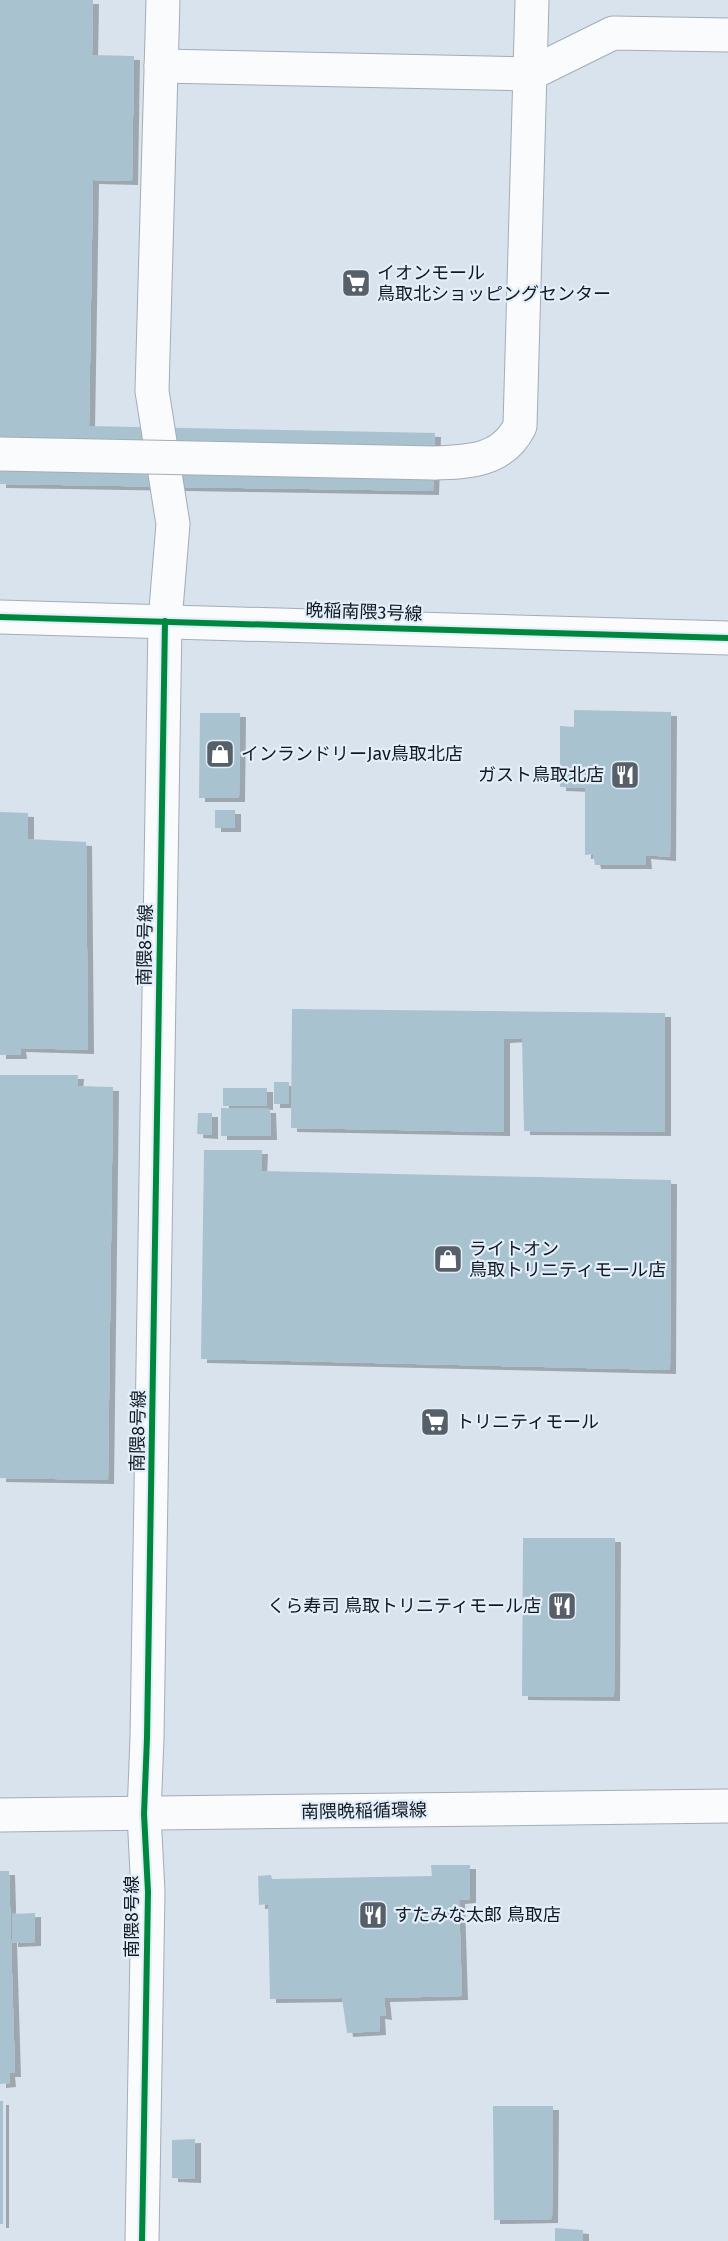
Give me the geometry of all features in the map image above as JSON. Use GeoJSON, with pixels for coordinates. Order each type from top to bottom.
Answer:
{"type":"FeatureCollection","features":[{"type":"Feature","properties":{"kind":"street","name":"南隈8号線"},"geometry":{"type":"LineString","coordinates":[[142,2241],[148,1892],[144,1814],[148,1714],[165,621],[173,524],[152,391],[163,0]]}},
{"type":"Feature","properties":{"kind":"street"},"geometry":{"type":"LineString","coordinates":[[0,454],[434,463],[476,461],[490,456],[514,439],[520,426],[532,0]]}},
{"type":"Feature","properties":{"kind":"street"},"geometry":{"type":"LineString","coordinates":[[161,66],[530,74],[613,33],[728,35]]}},
{"type":"Feature","properties":{"kind":"street","name":"晩稲南隈3号線"},"geometry":{"type":"LineString","coordinates":[[0,617],[728,638]]}},
{"type":"Feature","properties":{"kind":"street","name":"南隈晩稲循環線"},"geometry":{"type":"LineString","coordinates":[[0,1815],[728,1806]]}},
{"type":"Feature","properties":{"kind":"building"},"geometry":{"type":"Polygon","coordinates":[[[0,0],[93,0],[92,55],[134,56],[132,181],[93,180],[89,426],[435,433],[433,491],[0,484],[0,0]]]}},
{"type":"Feature","properties":{"kind":"building"},"geometry":{"type":"Polygon","coordinates":[[[574,710],[671,712],[670,857],[645,855],[646,865],[595,865],[593,854],[585,855],[585,788],[560,787],[560,726],[574,727],[574,710]]]}},
{"type":"Feature","properties":{"kind":"building"},"geometry":{"type":"Polygon","coordinates":[[[200,713],[240,713],[239,798],[199,798],[200,713]]]}},
{"type":"Feature","properties":{"kind":"building"},"geometry":{"type":"Polygon","coordinates":[[[215,810],[235,810],[235,828],[215,828],[215,810]]]}},
{"type":"Feature","properties":{"kind":"building"},"geometry":{"type":"Polygon","coordinates":[[[0,812],[28,813],[28,839],[86,842],[88,1050],[20,1048],[21,1055],[0,1055],[0,812]]]}},
{"type":"Feature","properties":{"kind":"building"},"geometry":{"type":"Polygon","coordinates":[[[292,1009],[665,1013],[665,1132],[524,1131],[522,1038],[504,1039],[504,1132],[291,1128],[292,1009]]]}},
{"type":"Feature","properties":{"kind":"building"},"geometry":{"type":"Polygon","coordinates":[[[0,1075],[78,1075],[77,1086],[113,1087],[108,1480],[0,1478],[0,1075]]]}},
{"type":"Feature","properties":{"kind":"building"},"geometry":{"type":"Polygon","coordinates":[[[274,1082],[289,1082],[289,1104],[274,1104],[274,1082]]]}},
{"type":"Feature","properties":{"kind":"building"},"geometry":{"type":"Polygon","coordinates":[[[223,1088],[267,1088],[267,1106],[223,1106],[223,1088]]]}},
{"type":"Feature","properties":{"kind":"building"},"geometry":{"type":"Polygon","coordinates":[[[221,1108],[270,1109],[271,1136],[221,1136],[221,1108]]]}},
{"type":"Feature","properties":{"kind":"building"},"geometry":{"type":"Polygon","coordinates":[[[198,1113],[212,1113],[212,1135],[197,1134],[198,1113]]]}},
{"type":"Feature","properties":{"kind":"building"},"geometry":{"type":"Polygon","coordinates":[[[204,1150],[262,1150],[261,1171],[671,1180],[670,1370],[201,1359],[204,1150]]]}},
{"type":"Feature","properties":{"kind":"building"},"geometry":{"type":"Polygon","coordinates":[[[523,1538],[615,1538],[614,1697],[522,1696],[523,1538]]]}},
{"type":"Feature","properties":{"kind":"building"},"geometry":{"type":"Polygon","coordinates":[[[431,1865],[470,1865],[470,1899],[459,1900],[462,1996],[384,1998],[386,2016],[379,2015],[380,2031],[347,2033],[342,1998],[270,1999],[268,1904],[259,1905],[258,1876],[271,1875],[272,1879],[432,1876],[431,1865]]]}},
{"type":"Feature","properties":{"kind":"building"},"geometry":{"type":"Polygon","coordinates":[[[0,1871],[9,1871],[15,2073],[9,2073],[10,2083],[0,2084],[0,1871]]]}},
{"type":"Feature","properties":{"kind":"building"},"geometry":{"type":"Polygon","coordinates":[[[35,1913],[35,1942],[12,1943],[12,1914],[35,1913]]]}},
{"type":"Feature","properties":{"kind":"building"},"geometry":{"type":"Polygon","coordinates":[[[0,2101],[3,2101],[3,2224],[0,2224],[0,2101]]]}},
{"type":"Feature","properties":{"kind":"building"},"geometry":{"type":"Polygon","coordinates":[[[493,2106],[553,2106],[552,2219],[494,2220],[493,2106]]]}},
{"type":"Feature","properties":{"kind":"building"},"geometry":{"type":"Polygon","coordinates":[[[195,2139],[195,2179],[172,2178],[172,2140],[195,2139]]]}},
{"type":"Feature","properties":{"kind":"building"},"geometry":{"type":"Polygon","coordinates":[[[555,2228],[583,2230],[583,2241],[555,2241],[555,2228]]]}},
{"type":"Feature","properties":{"kind":"cycle path"},"geometry":{"type":"LineString","coordinates":[[0,617],[728,638]]}},
{"type":"Feature","properties":{"kind":"cycle path"},"geometry":{"type":"LineString","coordinates":[[142,2241],[148,1892],[144,1814],[165,621]]}},
{"type":"Feature","properties":{"kind":"place","name":"イオンモール 鳥取北ショッピングセンター"},"geometry":{"type":"Point","coordinates":[356,283]}},
{"type":"Feature","properties":{"kind":"place","name":"インランドリーJav鳥取北店"},"geometry":{"type":"Point","coordinates":[220,754]}},
{"type":"Feature","properties":{"kind":"place","name":"ガスト鳥取北店"},"geometry":{"type":"Point","coordinates":[625,775]}},
{"type":"Feature","properties":{"kind":"place","name":"ライトオン 鳥取トリニティモール店"},"geometry":{"type":"Point","coordinates":[448,1259]}},
{"type":"Feature","properties":{"kind":"place","name":"トリニティモール"},"geometry":{"type":"Point","coordinates":[435,1422]}},
{"type":"Feature","properties":{"kind":"place","name":"くら寿司 鳥取トリニティモール店"},"geometry":{"type":"Point","coordinates":[562,1606]}},
{"type":"Feature","properties":{"kind":"place","name":"すたみな太郎 鳥取店"},"geometry":{"type":"Point","coordinates":[373,1915]}}]}
